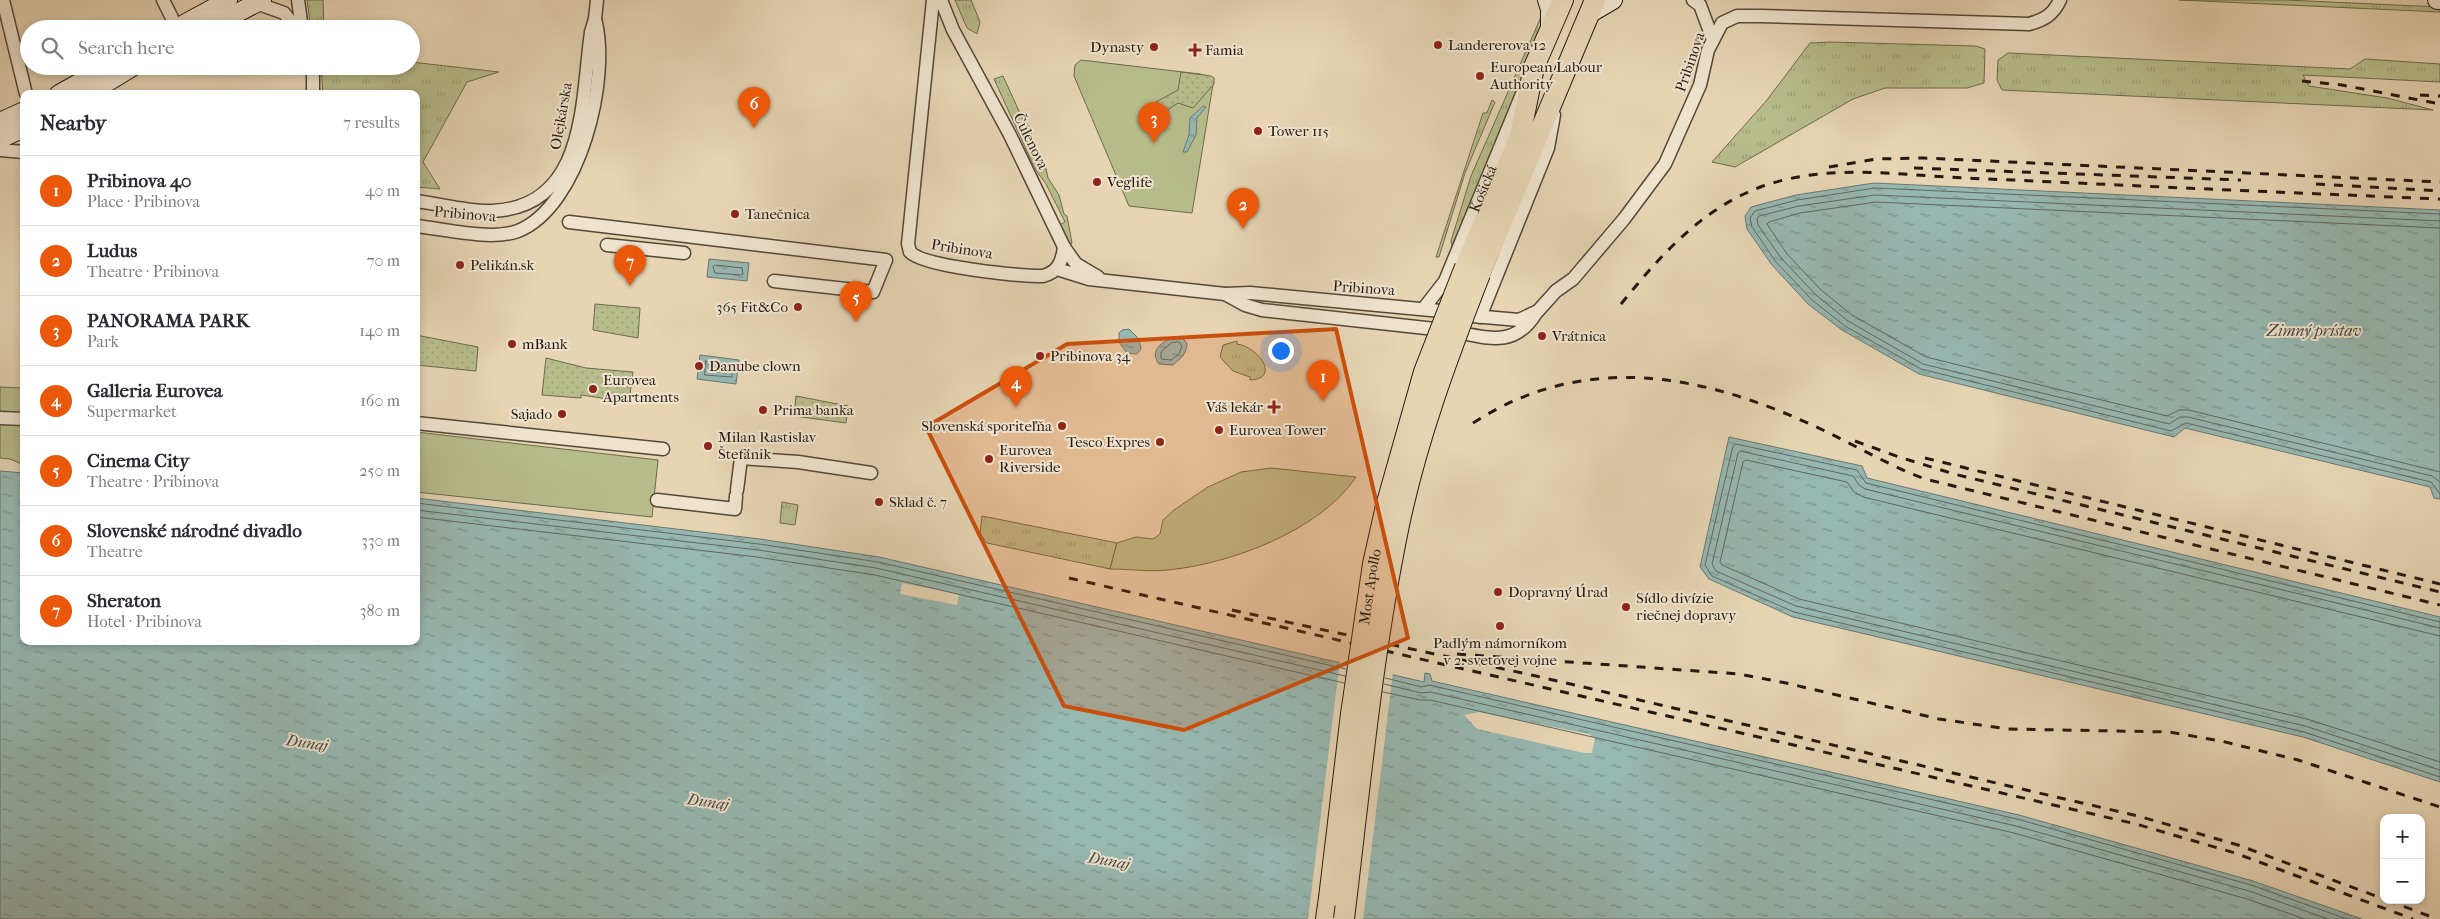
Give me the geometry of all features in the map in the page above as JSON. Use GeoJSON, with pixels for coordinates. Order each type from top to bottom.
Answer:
{"type":"FeatureCollection","features":[{"type":"Feature","properties":{"kind":"main road"},"geometry":{"type":"LineString","coordinates":[[191,20],[228,0]]}},
{"type":"Feature","properties":{"kind":"main road"},"geometry":{"type":"LineString","coordinates":[[1547,0],[1550,9],[1550,32]]}},
{"type":"Feature","properties":{"kind":"main road","name":"Košická"},"geometry":{"type":"LineString","coordinates":[[1473,270],[1520,136],[1534,67],[1563,0]]}},
{"type":"Feature","properties":{"kind":"main road"},"geometry":{"type":"LineString","coordinates":[[1592,7],[1613,0]]}},
{"type":"Feature","properties":{"kind":"main road"},"geometry":{"type":"LineString","coordinates":[[224,20],[259,2]]}},
{"type":"Feature","properties":{"kind":"main road","name":"Košická"},"geometry":{"type":"LineString","coordinates":[[1473,270],[1592,7]]}},
{"type":"Feature","properties":{"kind":"main road"},"geometry":{"type":"LineString","coordinates":[[66,90],[93,75]]}},
{"type":"Feature","properties":{"kind":"main road"},"geometry":{"type":"LineString","coordinates":[[95,90],[119,75]]}},
{"type":"Feature","properties":{"kind":"main road"},"geometry":{"type":"LineString","coordinates":[[0,122],[20,113]]}},
{"type":"Feature","properties":{"kind":"main road"},"geometry":{"type":"LineString","coordinates":[[0,139],[20,130]]}},
{"type":"Feature","properties":{"kind":"main road","name":"Most Apollo"},"geometry":{"type":"LineString","coordinates":[[1326,919],[1351,714],[1373,564],[1386,506],[1424,372],[1473,270]]}},
{"type":"Feature","properties":{"kind":"main road","name":"Most Apollo"},"geometry":{"type":"LineString","coordinates":[[1344,919],[1378,649],[1399,525],[1473,270]]}},
{"type":"Feature","properties":{"kind":"street"},"geometry":{"type":"LineString","coordinates":[[3,0],[20,69]]}},
{"type":"Feature","properties":{"kind":"street"},"geometry":{"type":"LineString","coordinates":[[163,0],[172,20]]}},
{"type":"Feature","properties":{"kind":"street"},"geometry":{"type":"LineString","coordinates":[[298,0],[301,20]]}},
{"type":"Feature","properties":{"kind":"street","name":"Olejkárska"},"geometry":{"type":"LineString","coordinates":[[501,210],[516,208],[542,195],[554,184],[567,164],[578,134],[597,0]]}},
{"type":"Feature","properties":{"kind":"street"},"geometry":{"type":"LineString","coordinates":[[1693,0],[1700,5],[1713,40]]}},
{"type":"Feature","properties":{"kind":"street","name":"Pribinova"},"geometry":{"type":"LineString","coordinates":[[1477,317],[1519,320],[1538,310],[1556,291],[1573,279],[1590,260],[1665,164],[1700,85],[1708,50],[1722,23],[1737,16],[2029,24],[2042,21],[2052,14],[2060,0]]}},
{"type":"Feature","properties":{"kind":"street"},"geometry":{"type":"LineString","coordinates":[[259,2],[284,13],[290,20]]}},
{"type":"Feature","properties":{"kind":"street","name":"Pribinova"},"geometry":{"type":"LineString","coordinates":[[936,2],[908,244],[910,252],[920,259],[937,264],[1036,276],[1048,274],[1057,269],[1080,278],[1225,294],[1250,293],[1441,311]]}},
{"type":"Feature","properties":{"kind":"street","name":"Čulenova"},"geometry":{"type":"LineString","coordinates":[[936,2],[1010,135],[1064,247],[1076,264],[1108,280]]}},
{"type":"Feature","properties":{"kind":"street","name":"Olejkárska"},"geometry":{"type":"LineString","coordinates":[[558,196],[579,160],[591,118],[600,46],[600,37],[595,19]]}},
{"type":"Feature","properties":{"kind":"street","name":"Košická"},"geometry":{"type":"LineString","coordinates":[[1424,308],[1445,281],[1534,67]]}},
{"type":"Feature","properties":{"kind":"street"},"geometry":{"type":"LineString","coordinates":[[21,75],[25,90]]}},
{"type":"Feature","properties":{"kind":"street"},"geometry":{"type":"LineString","coordinates":[[313,75],[313,90]]}},
{"type":"Feature","properties":{"kind":"street","name":"Košická"},"geometry":{"type":"LineString","coordinates":[[1477,317],[1548,148],[1561,78]]}},
{"type":"Feature","properties":{"kind":"street"},"geometry":{"type":"LineString","coordinates":[[0,150],[20,152]]}},
{"type":"Feature","properties":{"kind":"street","name":"Pribinova"},"geometry":{"type":"LineString","coordinates":[[420,226],[497,235],[517,231],[531,223],[558,196]]}},
{"type":"Feature","properties":{"kind":"street","name":"Pribinova"},"geometry":{"type":"LineString","coordinates":[[420,202],[472,210],[501,210]]}},
{"type":"Feature","properties":{"kind":"street"},"geometry":{"type":"LineString","coordinates":[[569,222],[886,260],[873,292],[774,281]]}},
{"type":"Feature","properties":{"kind":"street"},"geometry":{"type":"LineString","coordinates":[[607,245],[684,253]]}},
{"type":"Feature","properties":{"kind":"street"},"geometry":{"type":"LineString","coordinates":[[1057,269],[1062,260],[1064,247]]}},
{"type":"Feature","properties":{"kind":"street","name":"Pribinova"},"geometry":{"type":"LineString","coordinates":[[1225,294],[1245,305],[1262,310],[1435,329]]}},
{"type":"Feature","properties":{"kind":"street"},"geometry":{"type":"LineString","coordinates":[[1477,317],[1462,333],[1478,337],[1515,336],[1522,332],[1538,310]]}},
{"type":"Feature","properties":{"kind":"street"},"geometry":{"type":"LineString","coordinates":[[0,418],[20,419]]}},
{"type":"Feature","properties":{"kind":"street"},"geometry":{"type":"LineString","coordinates":[[420,423],[663,449]]}},
{"type":"Feature","properties":{"kind":"street"},"geometry":{"type":"LineString","coordinates":[[657,500],[735,509],[741,458],[798,462],[872,473]]}},
{"type":"Feature","properties":{"kind":"highlighted area"},"geometry":{"type":"Polygon","coordinates":[[[1336,329],[1408,638],[1184,730],[1064,706],[926,427],[1067,344],[1336,329]]]}},
{"type":"Feature","properties":{"kind":"green space"},"geometry":{"type":"Polygon","coordinates":[[[307,0],[323,0],[324,20],[310,20],[307,0]]]}},
{"type":"Feature","properties":{"kind":"green space"},"geometry":{"type":"Polygon","coordinates":[[[955,0],[971,0],[980,22],[977,34],[967,28],[955,0]]]}},
{"type":"Feature","properties":{"kind":"green space"},"geometry":{"type":"Polygon","coordinates":[[[2179,0],[2287,0],[2440,7],[2440,12],[2179,0]]]}},
{"type":"Feature","properties":{"kind":"green space"},"geometry":{"type":"Polygon","coordinates":[[[1544,10],[1542,24],[1491,159],[1453,249],[1451,241],[1471,176],[1544,10]]]}},
{"type":"Feature","properties":{"kind":"green space"},"geometry":{"type":"Polygon","coordinates":[[[1810,43],[1976,46],[1985,49],[1984,83],[1967,88],[1885,88],[1853,99],[1735,167],[1712,162],[1767,100],[1810,43]]]}},
{"type":"Feature","properties":{"kind":"green space"},"geometry":{"type":"Polygon","coordinates":[[[2008,53],[2350,69],[2365,59],[2440,64],[2440,82],[2303,75],[2309,86],[2387,98],[2433,110],[2002,90],[1997,80],[1998,60],[2008,53]]]}},
{"type":"Feature","properties":{"kind":"green space"},"geometry":{"type":"Polygon","coordinates":[[[1081,60],[1200,74],[1214,78],[1192,213],[1129,206],[1074,76],[1075,65],[1081,60]]]}},
{"type":"Feature","properties":{"kind":"green space"},"geometry":{"type":"Polygon","coordinates":[[[420,63],[499,72],[467,82],[423,162],[440,189],[420,187],[420,90],[323,90],[322,75],[420,75],[420,63]]]}},
{"type":"Feature","properties":{"kind":"green space"},"geometry":{"type":"Polygon","coordinates":[[[1181,72],[1211,76],[1214,78],[1214,84],[1193,108],[1178,103],[1166,113],[1161,114],[1155,107],[1156,102],[1178,90],[1181,72]]]}},
{"type":"Feature","properties":{"kind":"green space"},"geometry":{"type":"Polygon","coordinates":[[[1003,76],[1024,122],[1031,128],[1032,141],[1044,160],[1048,178],[1059,195],[1064,214],[1067,216],[1072,243],[1068,246],[1057,226],[1065,222],[1046,184],[1035,169],[994,79],[1003,76]]]}},
{"type":"Feature","properties":{"kind":"green space"},"geometry":{"type":"Polygon","coordinates":[[[1492,100],[1495,102],[1465,173],[1439,257],[1436,257],[1483,113],[1487,113],[1492,100]]]}},
{"type":"Feature","properties":{"kind":"green space"},"geometry":{"type":"Polygon","coordinates":[[[595,304],[640,308],[638,338],[593,330],[595,304]]]}},
{"type":"Feature","properties":{"kind":"green space"},"geometry":{"type":"Polygon","coordinates":[[[420,336],[478,347],[476,371],[420,365],[420,336]]]}},
{"type":"Feature","properties":{"kind":"green space"},"geometry":{"type":"Polygon","coordinates":[[[1237,341],[1237,344],[1245,346],[1259,356],[1265,369],[1264,374],[1259,378],[1250,380],[1250,377],[1233,371],[1220,357],[1223,345],[1237,341]]]}},
{"type":"Feature","properties":{"kind":"green space"},"geometry":{"type":"Polygon","coordinates":[[[546,358],[586,368],[633,372],[629,402],[581,395],[581,398],[542,395],[546,358]]]}},
{"type":"Feature","properties":{"kind":"green space"},"geometry":{"type":"Polygon","coordinates":[[[0,387],[20,388],[20,463],[10,459],[0,458],[0,387]]]}},
{"type":"Feature","properties":{"kind":"green space"},"geometry":{"type":"Polygon","coordinates":[[[796,396],[848,406],[846,423],[794,416],[796,396]]]}},
{"type":"Feature","properties":{"kind":"green space"},"geometry":{"type":"Polygon","coordinates":[[[420,432],[658,460],[652,517],[420,492],[420,432]]]}},
{"type":"Feature","properties":{"kind":"green space"},"geometry":{"type":"Polygon","coordinates":[[[1271,468],[1356,477],[1340,496],[1320,513],[1297,529],[1272,542],[1218,561],[1168,570],[1110,569],[1117,543],[1136,537],[1153,539],[1160,534],[1163,520],[1174,510],[1208,487],[1241,472],[1271,468]]]}},
{"type":"Feature","properties":{"kind":"green space"},"geometry":{"type":"Polygon","coordinates":[[[782,502],[798,505],[795,525],[780,523],[782,502]]]}},
{"type":"Feature","properties":{"kind":"green space"},"geometry":{"type":"Polygon","coordinates":[[[982,516],[1117,543],[1110,569],[987,543],[980,534],[982,516]]]}},
{"type":"Feature","properties":{"kind":"water"},"geometry":{"type":"Polygon","coordinates":[[[1203,106],[1206,107],[1197,118],[1196,135],[1187,152],[1183,152],[1189,135],[1190,118],[1203,106]]]}},
{"type":"Feature","properties":{"kind":"water","name":"Zimný prístav"},"geometry":{"type":"Polygon","coordinates":[[[1874,183],[2440,210],[2440,499],[2434,498],[2430,487],[2185,428],[2174,437],[1919,374],[1842,330],[1808,304],[1772,265],[1747,229],[1745,216],[1751,207],[1796,195],[1874,183]]]}},
{"type":"Feature","properties":{"kind":"water"},"geometry":{"type":"Polygon","coordinates":[[[709,259],[749,263],[747,281],[707,277],[709,259]]]}},
{"type":"Feature","properties":{"kind":"water"},"geometry":{"type":"Polygon","coordinates":[[[1129,329],[1139,339],[1141,349],[1137,354],[1127,353],[1119,342],[1119,333],[1122,330],[1129,329]]]}},
{"type":"Feature","properties":{"kind":"water"},"geometry":{"type":"Polygon","coordinates":[[[1181,337],[1187,343],[1183,356],[1173,365],[1159,364],[1155,353],[1160,345],[1170,339],[1181,337]]]}},
{"type":"Feature","properties":{"kind":"water"},"geometry":{"type":"Polygon","coordinates":[[[700,355],[739,360],[736,384],[697,379],[700,355]]]}},
{"type":"Feature","properties":{"kind":"water"},"geometry":{"type":"Polygon","coordinates":[[[1729,437],[1862,466],[1867,478],[2440,617],[2440,782],[2303,737],[1793,617],[1709,579],[1700,567],[1729,437]]]}},
{"type":"Feature","properties":{"kind":"water","name":"Dunaj"},"geometry":{"type":"Polygon","coordinates":[[[0,471],[20,473],[20,645],[420,645],[420,498],[760,539],[879,557],[1424,682],[1425,673],[1430,674],[1432,681],[2019,815],[2253,881],[2362,919],[0,919],[0,471]]]}},
{"type":"Feature","properties":{"kind":"pier"},"geometry":{"type":"Polygon","coordinates":[[[902,583],[959,594],[957,605],[900,594],[902,583]]]}},
{"type":"Feature","properties":{"kind":"pier"},"geometry":{"type":"Polygon","coordinates":[[[1340,660],[1393,672],[1363,919],[1308,919],[1340,660]]]}},
{"type":"Feature","properties":{"kind":"pier"},"geometry":{"type":"Polygon","coordinates":[[[1479,712],[1589,734],[1595,738],[1592,753],[1584,753],[1476,728],[1464,715],[1479,712]]]}},
{"type":"Feature","properties":{"kind":"railway"},"geometry":{"type":"LineString","coordinates":[[2302,81],[2342,85],[2440,104]]}},
{"type":"Feature","properties":{"kind":"railway"},"geometry":{"type":"LineString","coordinates":[[2420,95],[2440,96]]}},
{"type":"Feature","properties":{"kind":"railway"},"geometry":{"type":"LineString","coordinates":[[1829,167],[1876,159],[1924,158],[2440,182]]}},
{"type":"Feature","properties":{"kind":"railway"},"geometry":{"type":"LineString","coordinates":[[1914,168],[2241,180]]}},
{"type":"Feature","properties":{"kind":"railway"},"geometry":{"type":"LineString","coordinates":[[1621,304],[1667,251],[1702,220],[1721,207],[1741,195],[1763,186],[1784,180],[1826,173],[1868,172],[2440,199]]}},
{"type":"Feature","properties":{"kind":"railway"},"geometry":{"type":"LineString","coordinates":[[2316,184],[2440,191]]}},
{"type":"Feature","properties":{"kind":"railway"},"geometry":{"type":"LineString","coordinates":[[1473,423],[1515,401],[1556,386],[1599,379],[1641,378],[1684,383],[1727,393],[1770,407],[1925,479],[2440,605]]}},
{"type":"Feature","properties":{"kind":"railway"},"geometry":{"type":"LineString","coordinates":[[1855,441],[1954,474],[2440,592]]}},
{"type":"Feature","properties":{"kind":"railway"},"geometry":{"type":"LineString","coordinates":[[1925,458],[2440,584]]}},
{"type":"Feature","properties":{"kind":"railway"},"geometry":{"type":"LineString","coordinates":[[1069,578],[2136,824],[2235,853],[2413,919]]}},
{"type":"Feature","properties":{"kind":"railway"},"geometry":{"type":"LineString","coordinates":[[1232,610],[1536,676],[2138,816],[2238,845],[2380,898]]}},
{"type":"Feature","properties":{"kind":"railway"},"geometry":{"type":"LineString","coordinates":[[1457,654],[1739,674],[1786,683],[1939,719],[2008,729],[2169,732],[2221,741],[2298,760],[2440,807]]}},
{"type":"Feature","properties":{"kind":"railway"},"geometry":{"type":"LineString","coordinates":[[2398,904],[2437,919]]}},
{"type":"Feature","properties":{"kind":"place","name":"Landererova 12"},"geometry":{"type":"Point","coordinates":[1438,45]}},
{"type":"Feature","properties":{"kind":"place","name":"Dynasty"},"geometry":{"type":"Point","coordinates":[1154,47]}},
{"type":"Feature","properties":{"kind":"place","name":"Famia"},"geometry":{"type":"Point","coordinates":[1195,50]}},
{"type":"Feature","properties":{"kind":"place","name":"European Labour Authority"},"geometry":{"type":"Point","coordinates":[1480,76]}},
{"type":"Feature","properties":{"kind":"place","name":"Slovenské národné divadlo"},"geometry":{"type":"Point","coordinates":[754,128]}},
{"type":"Feature","properties":{"kind":"place","name":"Tower 115"},"geometry":{"type":"Point","coordinates":[1258,131]}},
{"type":"Feature","properties":{"kind":"place","name":"PANORAMA PARK"},"geometry":{"type":"Point","coordinates":[1154,143]}},
{"type":"Feature","properties":{"kind":"place","name":"Veglife"},"geometry":{"type":"Point","coordinates":[1097,182]}},
{"type":"Feature","properties":{"kind":"place","name":"Tanečnica"},"geometry":{"type":"Point","coordinates":[735,214]}},
{"type":"Feature","properties":{"kind":"place","name":"Ludus"},"geometry":{"type":"Point","coordinates":[1243,229]}},
{"type":"Feature","properties":{"kind":"place","name":"Pelikán.sk"},"geometry":{"type":"Point","coordinates":[460,265]}},
{"type":"Feature","properties":{"kind":"place","name":"Sheraton"},"geometry":{"type":"Point","coordinates":[630,286]}},
{"type":"Feature","properties":{"kind":"place","name":"365 Fit&Co"},"geometry":{"type":"Point","coordinates":[798,307]}},
{"type":"Feature","properties":{"kind":"place","name":"Cinema City"},"geometry":{"type":"Point","coordinates":[856,322]}},
{"type":"Feature","properties":{"kind":"place","name":"Vrátnica"},"geometry":{"type":"Point","coordinates":[1542,336]}},
{"type":"Feature","properties":{"kind":"place","name":"mBank"},"geometry":{"type":"Point","coordinates":[512,344]}},
{"type":"Feature","properties":{"kind":"place","name":"Pribinova 34"},"geometry":{"type":"Point","coordinates":[1040,356]}},
{"type":"Feature","properties":{"kind":"place","name":"Danube clown"},"geometry":{"type":"Point","coordinates":[699,366]}},
{"type":"Feature","properties":{"kind":"place","name":"Eurovea Apartments"},"geometry":{"type":"Point","coordinates":[593,389]}},
{"type":"Feature","properties":{"kind":"place","name":"Pribinova 40"},"geometry":{"type":"Point","coordinates":[1323,401]}},
{"type":"Feature","properties":{"kind":"place","name":"Galleria Eurovea"},"geometry":{"type":"Point","coordinates":[1016,407]}},
{"type":"Feature","properties":{"kind":"place","name":"Váš lekár"},"geometry":{"type":"Point","coordinates":[1274,407]}},
{"type":"Feature","properties":{"kind":"place","name":"Prima banka"},"geometry":{"type":"Point","coordinates":[763,410]}},
{"type":"Feature","properties":{"kind":"place","name":"Sajado"},"geometry":{"type":"Point","coordinates":[562,414]}},
{"type":"Feature","properties":{"kind":"place","name":"Slovenská sporiteľňa"},"geometry":{"type":"Point","coordinates":[1062,426]}},
{"type":"Feature","properties":{"kind":"place","name":"Eurovea Tower"},"geometry":{"type":"Point","coordinates":[1219,430]}},
{"type":"Feature","properties":{"kind":"place","name":"Tesco Expres"},"geometry":{"type":"Point","coordinates":[1160,442]}},
{"type":"Feature","properties":{"kind":"place","name":"Milan Rastislav Štefánik"},"geometry":{"type":"Point","coordinates":[708,446]}},
{"type":"Feature","properties":{"kind":"place","name":"Eurovea Riverside"},"geometry":{"type":"Point","coordinates":[989,459]}},
{"type":"Feature","properties":{"kind":"place","name":"Sklad č. 7"},"geometry":{"type":"Point","coordinates":[879,502]}},
{"type":"Feature","properties":{"kind":"place","name":"Dopravný Úrad"},"geometry":{"type":"Point","coordinates":[1498,592]}},
{"type":"Feature","properties":{"kind":"place","name":"Sídlo divízie riečnej dopravy"},"geometry":{"type":"Point","coordinates":[1626,607]}},
{"type":"Feature","properties":{"kind":"place","name":"Padlým námorníkom v 2. svetovej vojne"},"geometry":{"type":"Point","coordinates":[1500,626]}}]}
